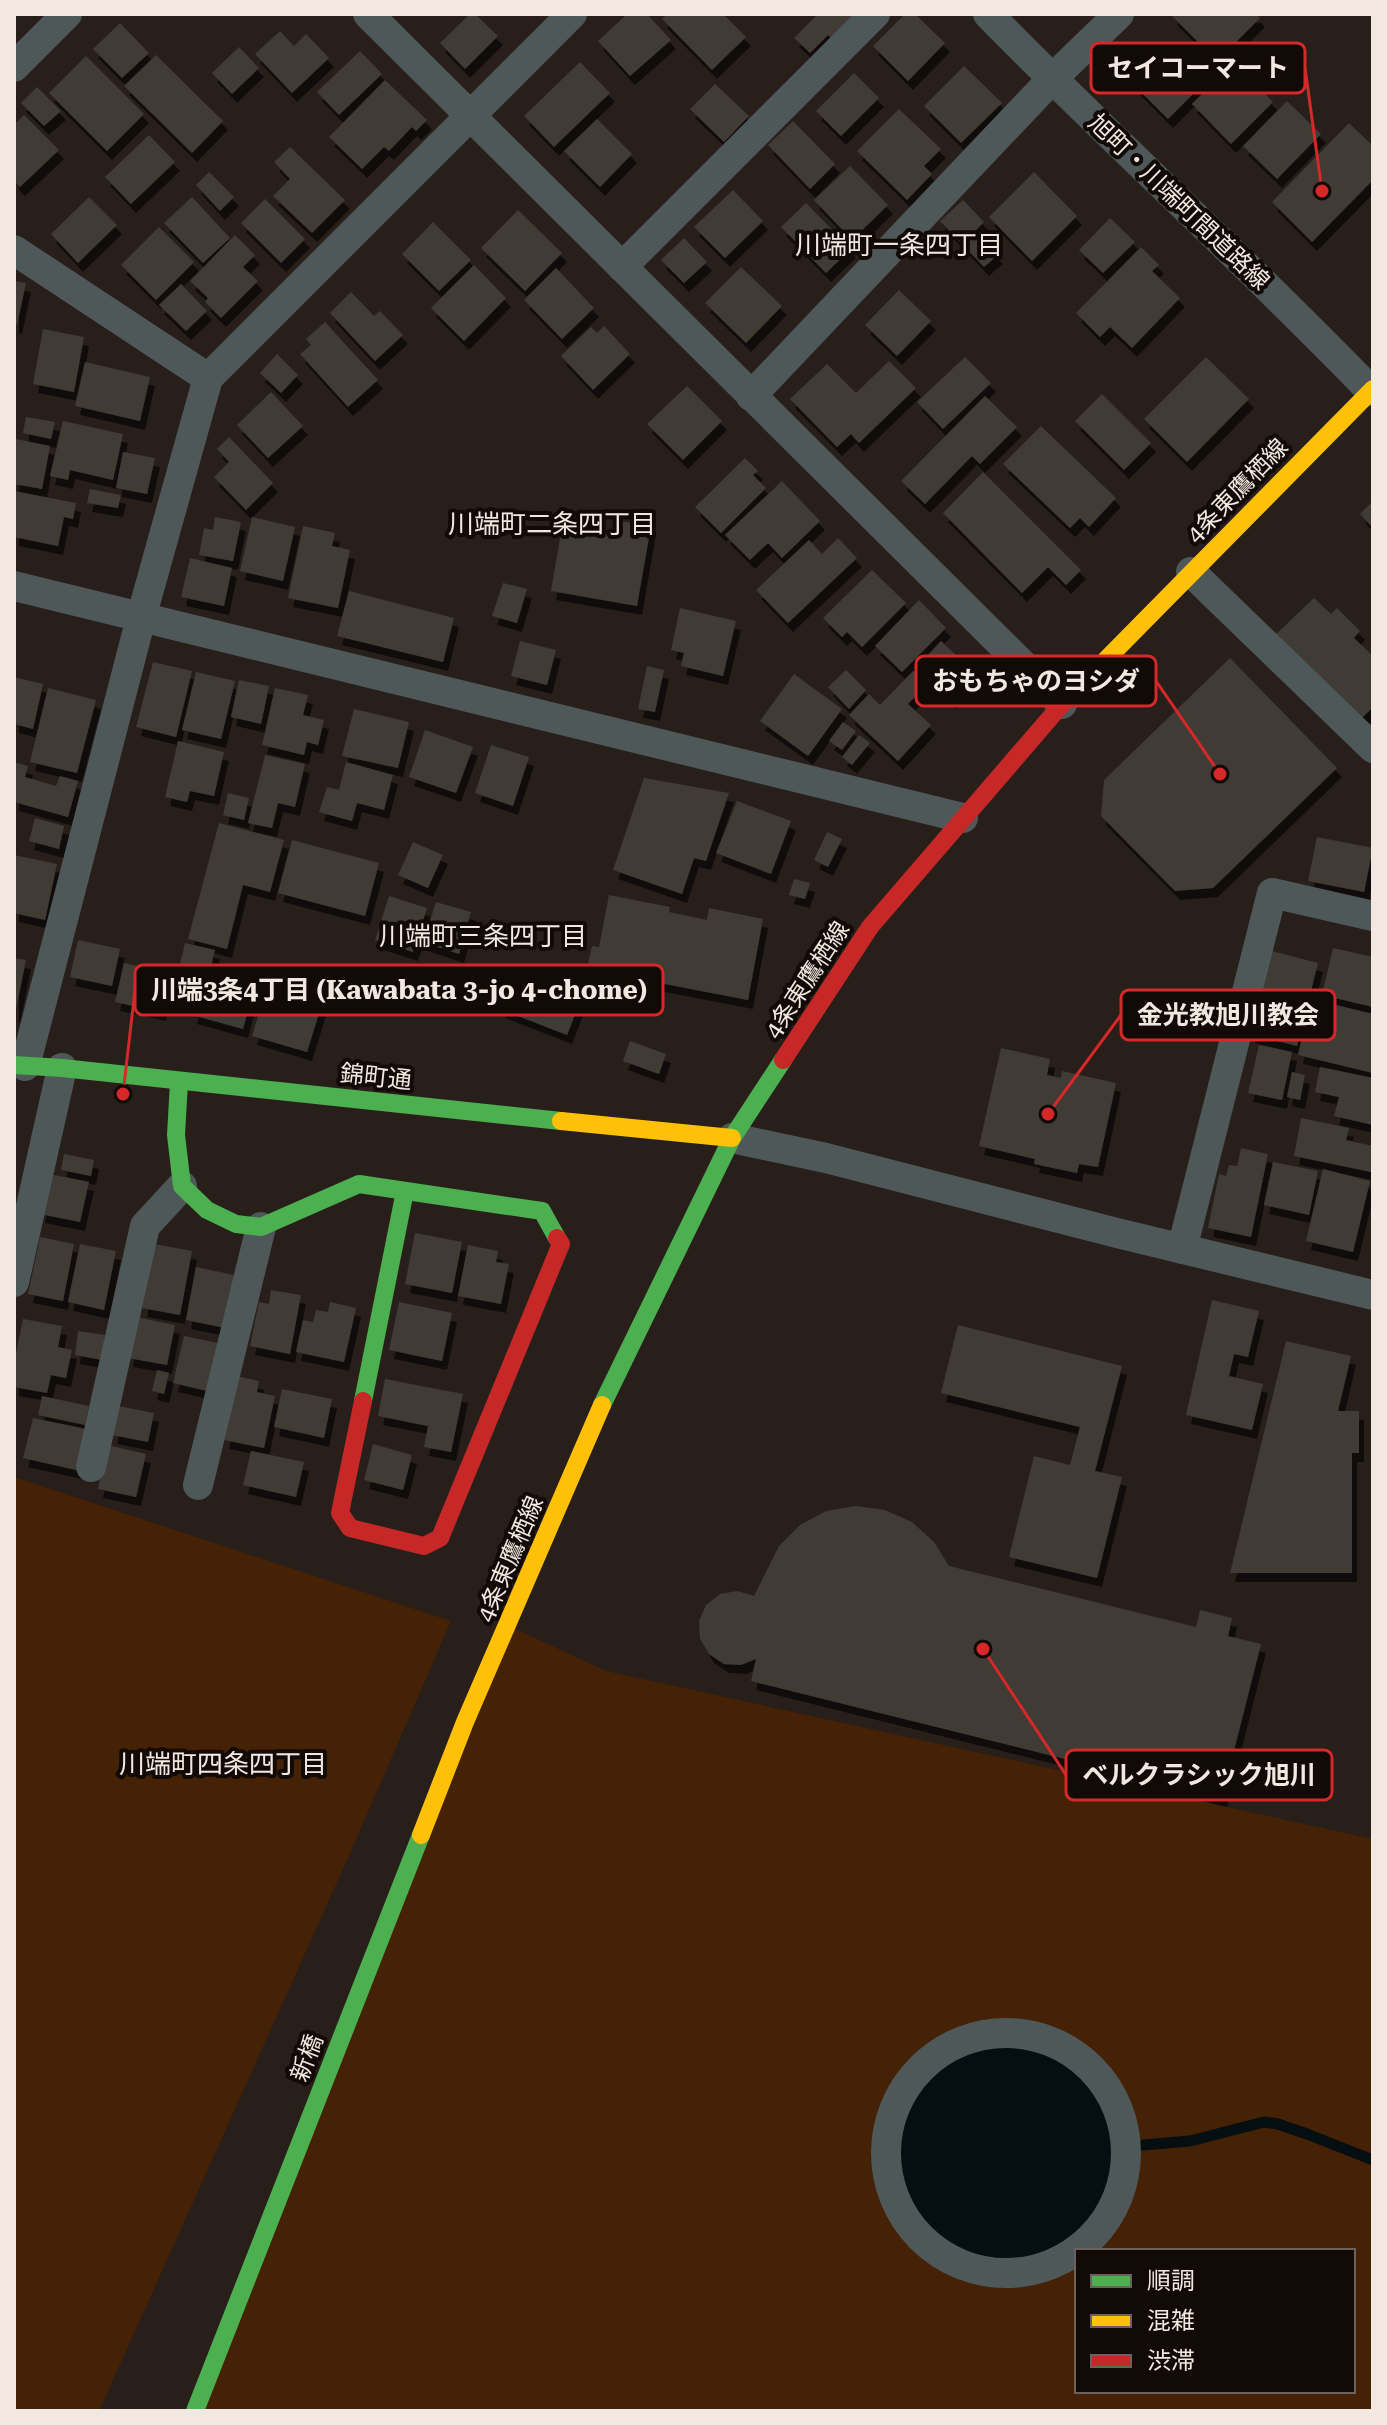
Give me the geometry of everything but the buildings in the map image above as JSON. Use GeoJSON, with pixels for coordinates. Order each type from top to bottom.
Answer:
{"type":"FeatureCollection","features":[{"type":"Feature","properties":{"kind":"street"},"geometry":{"type":"LineString","coordinates":[[14,67],[67,14]]}},
{"type":"Feature","properties":{"kind":"street"},"geometry":{"type":"LineString","coordinates":[[368,14],[1062,704]]}},
{"type":"Feature","properties":{"kind":"street"},"geometry":{"type":"LineString","coordinates":[[19,1066],[208,378],[572,14]]}},
{"type":"Feature","properties":{"kind":"street"},"geometry":{"type":"LineString","coordinates":[[622,267],[875,14]]}},
{"type":"Feature","properties":{"kind":"street","name":"旭町・川端町間道路線"},"geometry":{"type":"LineString","coordinates":[[988,14],[1372,390]]}},
{"type":"Feature","properties":{"kind":"street"},"geometry":{"type":"LineString","coordinates":[[751,396],[1052,79],[1119,14]]}},
{"type":"Feature","properties":{"kind":"street"},"geometry":{"type":"LineString","coordinates":[[14,250],[208,378]]}},
{"type":"Feature","properties":{"kind":"street","name":"4条東鷹栖線"},"geometry":{"type":"LineString","coordinates":[[465,1722],[598,1414],[732,1138],[870,927],[1062,704],[1372,390]]}},
{"type":"Feature","properties":{"kind":"street"},"geometry":{"type":"LineString","coordinates":[[1191,572],[1373,748]]}},
{"type":"Feature","properties":{"kind":"street"},"geometry":{"type":"LineString","coordinates":[[14,586],[963,818]]}},
{"type":"Feature","properties":{"kind":"street"},"geometry":{"type":"LineString","coordinates":[[1182,1249],[1272,893],[1373,916]]}},
{"type":"Feature","properties":{"kind":"street","name":"錦町通"},"geometry":{"type":"LineString","coordinates":[[19,1066],[732,1138]]}},
{"type":"Feature","properties":{"kind":"street"},"geometry":{"type":"LineString","coordinates":[[14,1282],[62,1068]]}},
{"type":"Feature","properties":{"kind":"street"},"geometry":{"type":"LineString","coordinates":[[179,1082],[176,1135],[182,1186],[207,1210],[236,1224],[261,1227],[359,1184],[542,1211],[561,1244],[440,1538],[424,1546],[350,1528],[340,1513],[405,1191]]}},
{"type":"Feature","properties":{"kind":"street"},"geometry":{"type":"LineString","coordinates":[[732,1138],[826,1158],[1182,1249],[1372,1293]]}},
{"type":"Feature","properties":{"kind":"street"},"geometry":{"type":"LineString","coordinates":[[91,1467],[145,1226],[182,1186]]}},
{"type":"Feature","properties":{"kind":"street"},"geometry":{"type":"LineString","coordinates":[[198,1485],[261,1227]]}},
{"type":"Feature","properties":{"kind":"street","name":"新橋"},"geometry":{"type":"LineString","coordinates":[[195,2411],[465,1722]]}},
{"type":"Feature","properties":{"kind":"street"},"geometry":{"type":"LineString","coordinates":[[1075,2251],[1039,2269],[997,2273],[977,2270],[937,2252],[920,2237],[896,2203],[885,2167],[886,2130],[898,2098],[918,2070],[943,2050],[960,2041],[997,2032],[1021,2034],[1047,2039],[1075,2053],[1099,2075],[1116,2101],[1125,2131],[1127,2177],[1110,2213],[1089,2241],[1078,2249]]}},
{"type":"Feature","properties":{"kind":"shaded area"},"geometry":{"type":"Polygon","coordinates":[[[14,1477],[451,1621],[99,2411],[14,2411],[14,1477]]]}},
{"type":"Feature","properties":{"kind":"shaded area"},"geometry":{"type":"Polygon","coordinates":[[[507,1625],[606,1671],[1373,1839],[1373,2411],[195,2411],[507,1625]]]}},
{"type":"Feature","properties":{"kind":"shaded area"},"geometry":{"type":"Polygon","coordinates":[[[1007,2044],[1048,2052],[1067,2062],[1083,2076],[1097,2092],[1107,2111],[1115,2152],[1107,2193],[1097,2212],[1083,2228],[1067,2242],[1048,2252],[1007,2260],[966,2252],[947,2242],[931,2228],[917,2212],[907,2193],[899,2152],[907,2111],[917,2092],[931,2076],[947,2062],[966,2052],[1007,2044]]]}},
{"type":"Feature","properties":{"kind":"waterway"},"geometry":{"type":"LineString","coordinates":[[1143,2145],[1190,2141],[1264,2122],[1307,2134],[1373,2160]]}},
{"type":"Feature","properties":{"kind":"traffic: fast"},"geometry":{"type":"LineString","coordinates":[[602,1405],[732,1138],[783,1060]]}},
{"type":"Feature","properties":{"kind":"traffic: fast"},"geometry":{"type":"LineString","coordinates":[[14,1065],[561,1121]]}},
{"type":"Feature","properties":{"kind":"traffic: fast"},"geometry":{"type":"LineString","coordinates":[[179,1082],[176,1135],[182,1186],[207,1210],[236,1224],[261,1227],[359,1184],[542,1211],[557,1238]]}},
{"type":"Feature","properties":{"kind":"traffic: fast"},"geometry":{"type":"LineString","coordinates":[[363,1401],[405,1191]]}},
{"type":"Feature","properties":{"kind":"traffic: fast"},"geometry":{"type":"LineString","coordinates":[[195,2411],[421,1835]]}},
{"type":"Feature","properties":{"kind":"traffic: slow"},"geometry":{"type":"LineString","coordinates":[[1083,683],[1373,389]]}},
{"type":"Feature","properties":{"kind":"traffic: slow"},"geometry":{"type":"LineString","coordinates":[[561,1121],[732,1138]]}},
{"type":"Feature","properties":{"kind":"traffic: slow"},"geometry":{"type":"LineString","coordinates":[[421,1835],[465,1722],[602,1405]]}},
{"type":"Feature","properties":{"kind":"traffic: jam"},"geometry":{"type":"LineString","coordinates":[[783,1060],[870,927],[1083,683]]}},
{"type":"Feature","properties":{"kind":"traffic: jam"},"geometry":{"type":"LineString","coordinates":[[363,1401],[340,1513],[350,1528],[424,1546],[440,1538],[561,1244],[557,1238]]}},
{"type":"Feature","properties":{"kind":"place","name":"セイコーマート"},"geometry":{"type":"Point","coordinates":[1322,191]}},
{"type":"Feature","properties":{"kind":"place","name":"おもちゃのヨシダ"},"geometry":{"type":"Point","coordinates":[1220,774]}},
{"type":"Feature","properties":{"kind":"place","name":"川端3条4丁目 (Kawabata 3-jo 4-chome)"},"geometry":{"type":"Point","coordinates":[123,1094]}},
{"type":"Feature","properties":{"kind":"place","name":"金光教旭川教会"},"geometry":{"type":"Point","coordinates":[1048,1114]}},
{"type":"Feature","properties":{"kind":"place","name":"ベルクラシック旭川"},"geometry":{"type":"Point","coordinates":[983,1649]}},
{"type":"Feature","properties":{"kind":"district","name":"川端町一条四丁目"},"geometry":{"type":"Point","coordinates":[899,245]}},
{"type":"Feature","properties":{"kind":"district","name":"川端町二条四丁目"},"geometry":{"type":"Point","coordinates":[552,524]}},
{"type":"Feature","properties":{"kind":"district","name":"川端町三条四丁目"},"geometry":{"type":"Point","coordinates":[483,936]}},
{"type":"Feature","properties":{"kind":"district","name":"川端町四条四丁目"},"geometry":{"type":"Point","coordinates":[223,1764]}}]}
